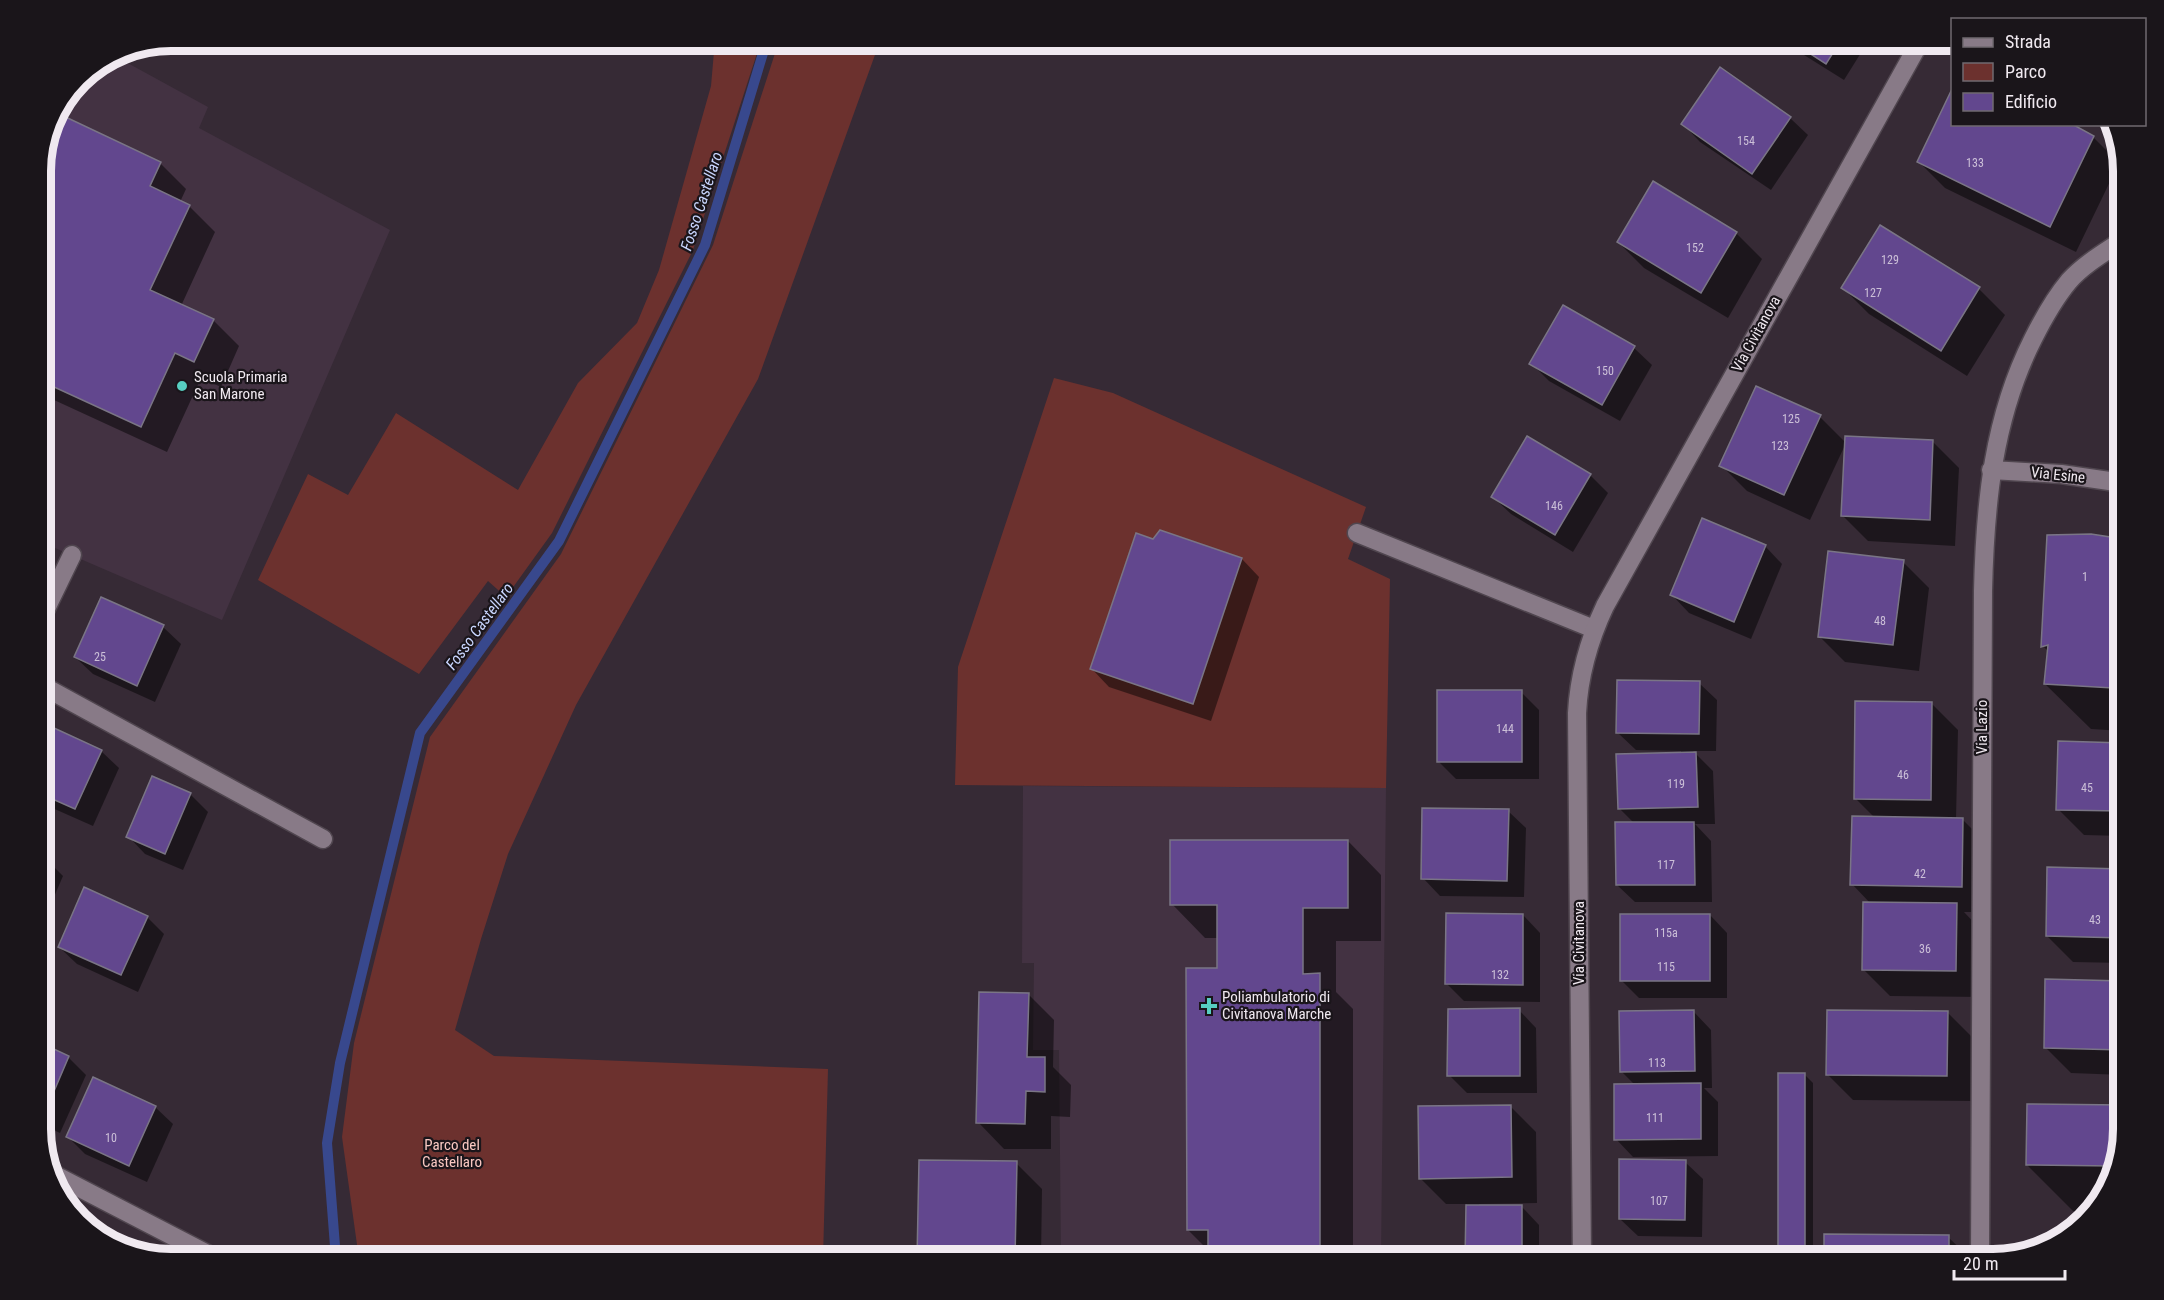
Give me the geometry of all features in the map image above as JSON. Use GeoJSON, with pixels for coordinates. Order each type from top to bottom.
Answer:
{"type":"FeatureCollection","features":[{"type":"Feature","properties":{"kind":"street","name":"Via Civitanova"},"geometry":{"type":"LineString","coordinates":[[1582,1249],[1577,713],[1583,664],[1594,629],[1628,564],[1915,51]]}},
{"type":"Feature","properties":{"kind":"street","name":"Via Lazio"},"geometry":{"type":"LineString","coordinates":[[1980,1249],[1983,591],[1991,470],[2003,412],[2014,379],[2045,314],[2069,280],[2113,247]]}},
{"type":"Feature","properties":{"kind":"street","name":"Via Esine"},"geometry":{"type":"LineString","coordinates":[[1991,470],[2061,474],[2113,482]]}},
{"type":"Feature","properties":{"kind":"street"},"geometry":{"type":"LineString","coordinates":[[1357,533],[1594,629]]}},
{"type":"Feature","properties":{"kind":"street"},"geometry":{"type":"LineString","coordinates":[[51,598],[72,555]]}},
{"type":"Feature","properties":{"kind":"street"},"geometry":{"type":"LineString","coordinates":[[51,690],[323,839]]}},
{"type":"Feature","properties":{"kind":"street"},"geometry":{"type":"LineString","coordinates":[[62,1179],[196,1249]]}},
{"type":"Feature","properties":{"kind":"shaded area","name":"Scuola Primaria San Marone"},"geometry":{"type":"Polygon","coordinates":[[[123,61],[208,107],[199,128],[390,230],[222,620],[51,546],[52,155],[60,125],[71,104],[104,71],[123,61]]]}},
{"type":"Feature","properties":{"kind":"shaded area","name":"Poliambulatorio di Civitanova Marche"},"geometry":{"type":"Polygon","coordinates":[[[1023,786],[1386,788],[1381,1249],[1061,1249],[1059,1050],[1033,1050],[1034,963],[1022,963],[1023,786]]]}},
{"type":"Feature","properties":{"kind":"green space"},"geometry":{"type":"Polygon","coordinates":[[[714,51],[758,51],[693,250],[552,533],[506,597],[488,581],[419,674],[258,580],[308,474],[348,495],[396,413],[518,490],[578,383],[637,323],[659,270],[711,86],[714,51]]]}},
{"type":"Feature","properties":{"kind":"green space","name":"Parco del Castellaro"},"geometry":{"type":"Polygon","coordinates":[[[776,51],[876,51],[758,379],[576,705],[508,854],[455,1030],[494,1056],[828,1069],[823,1249],[358,1249],[342,1137],[354,1043],[430,737],[561,554],[713,245],[776,51]]]}},
{"type":"Feature","properties":{"kind":"green space"},"geometry":{"type":"Polygon","coordinates":[[[1054,378],[1113,393],[1366,507],[1348,559],[1390,579],[1386,788],[955,785],[958,667],[1054,378]],[[1160,530],[1153,539],[1136,533],[1090,669],[1193,704],[1242,558],[1160,530]]]}},
{"type":"Feature","properties":{"kind":"building"},"geometry":{"type":"Polygon","coordinates":[[[1806,51],[1834,51],[1826,64],[1806,51]]]}},
{"type":"Feature","properties":{"kind":"building"},"geometry":{"type":"Polygon","coordinates":[[[1720,67],[1791,117],[1752,174],[1681,124],[1720,67]]]}},
{"type":"Feature","properties":{"kind":"building"},"geometry":{"type":"Polygon","coordinates":[[[1951,91],[1951,126],[2076,126],[2094,136],[2050,227],[1917,162],[1951,91]]]}},
{"type":"Feature","properties":{"kind":"building"},"geometry":{"type":"Polygon","coordinates":[[[64,116],[161,162],[150,186],[190,205],[150,290],[214,319],[194,362],[175,353],[141,427],[51,386],[51,163],[55,140],[64,116]]]}},
{"type":"Feature","properties":{"kind":"building"},"geometry":{"type":"Polygon","coordinates":[[[1653,181],[1737,232],[1701,293],[1617,242],[1653,181]]]}},
{"type":"Feature","properties":{"kind":"building"},"geometry":{"type":"Polygon","coordinates":[[[1880,225],[1980,287],[1941,351],[1841,288],[1880,225]]]}},
{"type":"Feature","properties":{"kind":"building"},"geometry":{"type":"Polygon","coordinates":[[[1563,305],[1635,346],[1602,405],[1529,364],[1563,305]]]}},
{"type":"Feature","properties":{"kind":"building"},"geometry":{"type":"Polygon","coordinates":[[[1756,386],[1821,415],[1784,495],[1719,466],[1756,386]]]}},
{"type":"Feature","properties":{"kind":"building"},"geometry":{"type":"Polygon","coordinates":[[[1527,436],[1591,474],[1555,535],[1491,497],[1527,436]]]}},
{"type":"Feature","properties":{"kind":"building"},"geometry":{"type":"Polygon","coordinates":[[[1845,436],[1933,440],[1930,520],[1841,516],[1845,436]]]}},
{"type":"Feature","properties":{"kind":"building"},"geometry":{"type":"Polygon","coordinates":[[[1702,518],[1766,545],[1734,622],[1670,595],[1702,518]]]}},
{"type":"Feature","properties":{"kind":"building"},"geometry":{"type":"Polygon","coordinates":[[[1160,530],[1242,558],[1193,704],[1090,669],[1136,533],[1153,539],[1160,530]]]}},
{"type":"Feature","properties":{"kind":"building"},"geometry":{"type":"Polygon","coordinates":[[[2091,534],[2113,537],[2113,688],[2044,684],[2048,645],[2041,647],[2047,535],[2091,534]]]}},
{"type":"Feature","properties":{"kind":"building"},"geometry":{"type":"Polygon","coordinates":[[[1828,551],[1904,560],[1893,645],[1818,637],[1828,551]]]}},
{"type":"Feature","properties":{"kind":"building"},"geometry":{"type":"Polygon","coordinates":[[[101,597],[164,625],[137,686],[74,657],[101,597]]]}},
{"type":"Feature","properties":{"kind":"building"},"geometry":{"type":"Polygon","coordinates":[[[1617,680],[1700,681],[1699,734],[1616,733],[1617,680]]]}},
{"type":"Feature","properties":{"kind":"building"},"geometry":{"type":"Polygon","coordinates":[[[1437,690],[1522,690],[1522,762],[1437,762],[1437,690]]]}},
{"type":"Feature","properties":{"kind":"building"},"geometry":{"type":"Polygon","coordinates":[[[1855,701],[1932,702],[1931,800],[1854,799],[1855,701]]]}},
{"type":"Feature","properties":{"kind":"building"},"geometry":{"type":"Polygon","coordinates":[[[51,727],[102,750],[75,809],[51,798],[51,727]]]}},
{"type":"Feature","properties":{"kind":"building"},"geometry":{"type":"Polygon","coordinates":[[[2058,741],[2113,743],[2113,811],[2056,810],[2058,741]]]}},
{"type":"Feature","properties":{"kind":"building"},"geometry":{"type":"Polygon","coordinates":[[[1696,752],[1698,807],[1618,809],[1616,754],[1696,752]]]}},
{"type":"Feature","properties":{"kind":"building"},"geometry":{"type":"Polygon","coordinates":[[[152,776],[191,793],[165,854],[126,837],[152,776]]]}},
{"type":"Feature","properties":{"kind":"building"},"geometry":{"type":"Polygon","coordinates":[[[1422,808],[1509,809],[1507,881],[1421,879],[1422,808]]]}},
{"type":"Feature","properties":{"kind":"building"},"geometry":{"type":"Polygon","coordinates":[[[1852,816],[1963,818],[1962,887],[1850,885],[1852,816]]]}},
{"type":"Feature","properties":{"kind":"building"},"geometry":{"type":"Polygon","coordinates":[[[1615,822],[1694,822],[1695,885],[1616,885],[1615,822]]]}},
{"type":"Feature","properties":{"kind":"building"},"geometry":{"type":"Polygon","coordinates":[[[1170,840],[1348,840],[1348,908],[1303,908],[1303,974],[1320,973],[1320,1249],[1208,1249],[1208,1230],[1187,1230],[1186,968],[1217,968],[1217,905],[1170,905],[1170,840]]]}},
{"type":"Feature","properties":{"kind":"building"},"geometry":{"type":"Polygon","coordinates":[[[2047,867],[2113,869],[2113,938],[2046,936],[2047,867]]]}},
{"type":"Feature","properties":{"kind":"building"},"geometry":{"type":"Polygon","coordinates":[[[84,887],[148,916],[121,975],[58,947],[84,887]]]}},
{"type":"Feature","properties":{"kind":"building"},"geometry":{"type":"Polygon","coordinates":[[[1863,902],[1957,903],[1956,971],[1862,970],[1863,902]]]}},
{"type":"Feature","properties":{"kind":"building"},"geometry":{"type":"Polygon","coordinates":[[[1446,913],[1523,914],[1523,985],[1445,984],[1446,913]]]}},
{"type":"Feature","properties":{"kind":"building"},"geometry":{"type":"Polygon","coordinates":[[[1620,914],[1710,914],[1710,981],[1620,981],[1620,914]]]}},
{"type":"Feature","properties":{"kind":"building"},"geometry":{"type":"Polygon","coordinates":[[[2045,979],[2113,981],[2113,1050],[2044,1048],[2045,979]]]}},
{"type":"Feature","properties":{"kind":"building"},"geometry":{"type":"Polygon","coordinates":[[[979,992],[1029,993],[1027,1057],[1045,1057],[1045,1092],[1026,1091],[1025,1124],[976,1123],[979,992]]]}},
{"type":"Feature","properties":{"kind":"building"},"geometry":{"type":"Polygon","coordinates":[[[1520,1008],[1520,1076],[1447,1076],[1448,1009],[1520,1008]]]}},
{"type":"Feature","properties":{"kind":"building"},"geometry":{"type":"Polygon","coordinates":[[[1694,1010],[1695,1071],[1620,1072],[1619,1011],[1694,1010]]]}},
{"type":"Feature","properties":{"kind":"building"},"geometry":{"type":"Polygon","coordinates":[[[1827,1010],[1948,1011],[1947,1076],[1826,1075],[1827,1010]]]}},
{"type":"Feature","properties":{"kind":"building"},"geometry":{"type":"Polygon","coordinates":[[[51,1048],[69,1056],[51,1098],[51,1048]]]}},
{"type":"Feature","properties":{"kind":"building"},"geometry":{"type":"Polygon","coordinates":[[[1778,1073],[1805,1073],[1805,1249],[1778,1249],[1778,1073]]]}},
{"type":"Feature","properties":{"kind":"building"},"geometry":{"type":"Polygon","coordinates":[[[93,1077],[156,1106],[129,1166],[66,1137],[93,1077]]]}},
{"type":"Feature","properties":{"kind":"building"},"geometry":{"type":"Polygon","coordinates":[[[1701,1083],[1701,1139],[1614,1140],[1614,1084],[1701,1083]]]}},
{"type":"Feature","properties":{"kind":"building"},"geometry":{"type":"Polygon","coordinates":[[[2027,1104],[2113,1105],[2112,1145],[2107,1166],[2026,1165],[2027,1104]]]}},
{"type":"Feature","properties":{"kind":"building"},"geometry":{"type":"Polygon","coordinates":[[[1511,1105],[1512,1177],[1419,1179],[1418,1106],[1511,1105]]]}},
{"type":"Feature","properties":{"kind":"building"},"geometry":{"type":"Polygon","coordinates":[[[1619,1159],[1686,1160],[1685,1220],[1619,1219],[1619,1159]]]}},
{"type":"Feature","properties":{"kind":"building"},"geometry":{"type":"Polygon","coordinates":[[[919,1160],[1017,1161],[1015,1249],[917,1249],[919,1160]]]}},
{"type":"Feature","properties":{"kind":"building"},"geometry":{"type":"Polygon","coordinates":[[[1466,1205],[1522,1205],[1522,1249],[1465,1249],[1466,1205]]]}},
{"type":"Feature","properties":{"kind":"building"},"geometry":{"type":"Polygon","coordinates":[[[1824,1234],[1949,1235],[1949,1249],[1824,1249],[1824,1234]]]}},
{"type":"Feature","properties":{"kind":"waterway","name":"Fosso Castellaro"},"geometry":{"type":"LineString","coordinates":[[335,1249],[327,1143],[340,1063],[420,733],[559,541],[705,245],[764,51]]}},
{"type":"Feature","properties":{"kind":"place","name":"Scuola Primaria San Marone"},"geometry":{"type":"Point","coordinates":[182,386]}},
{"type":"Feature","properties":{"kind":"place","name":"Poliambulatorio di Civitanova Marche"},"geometry":{"type":"Point","coordinates":[1209,1006]}}]}
